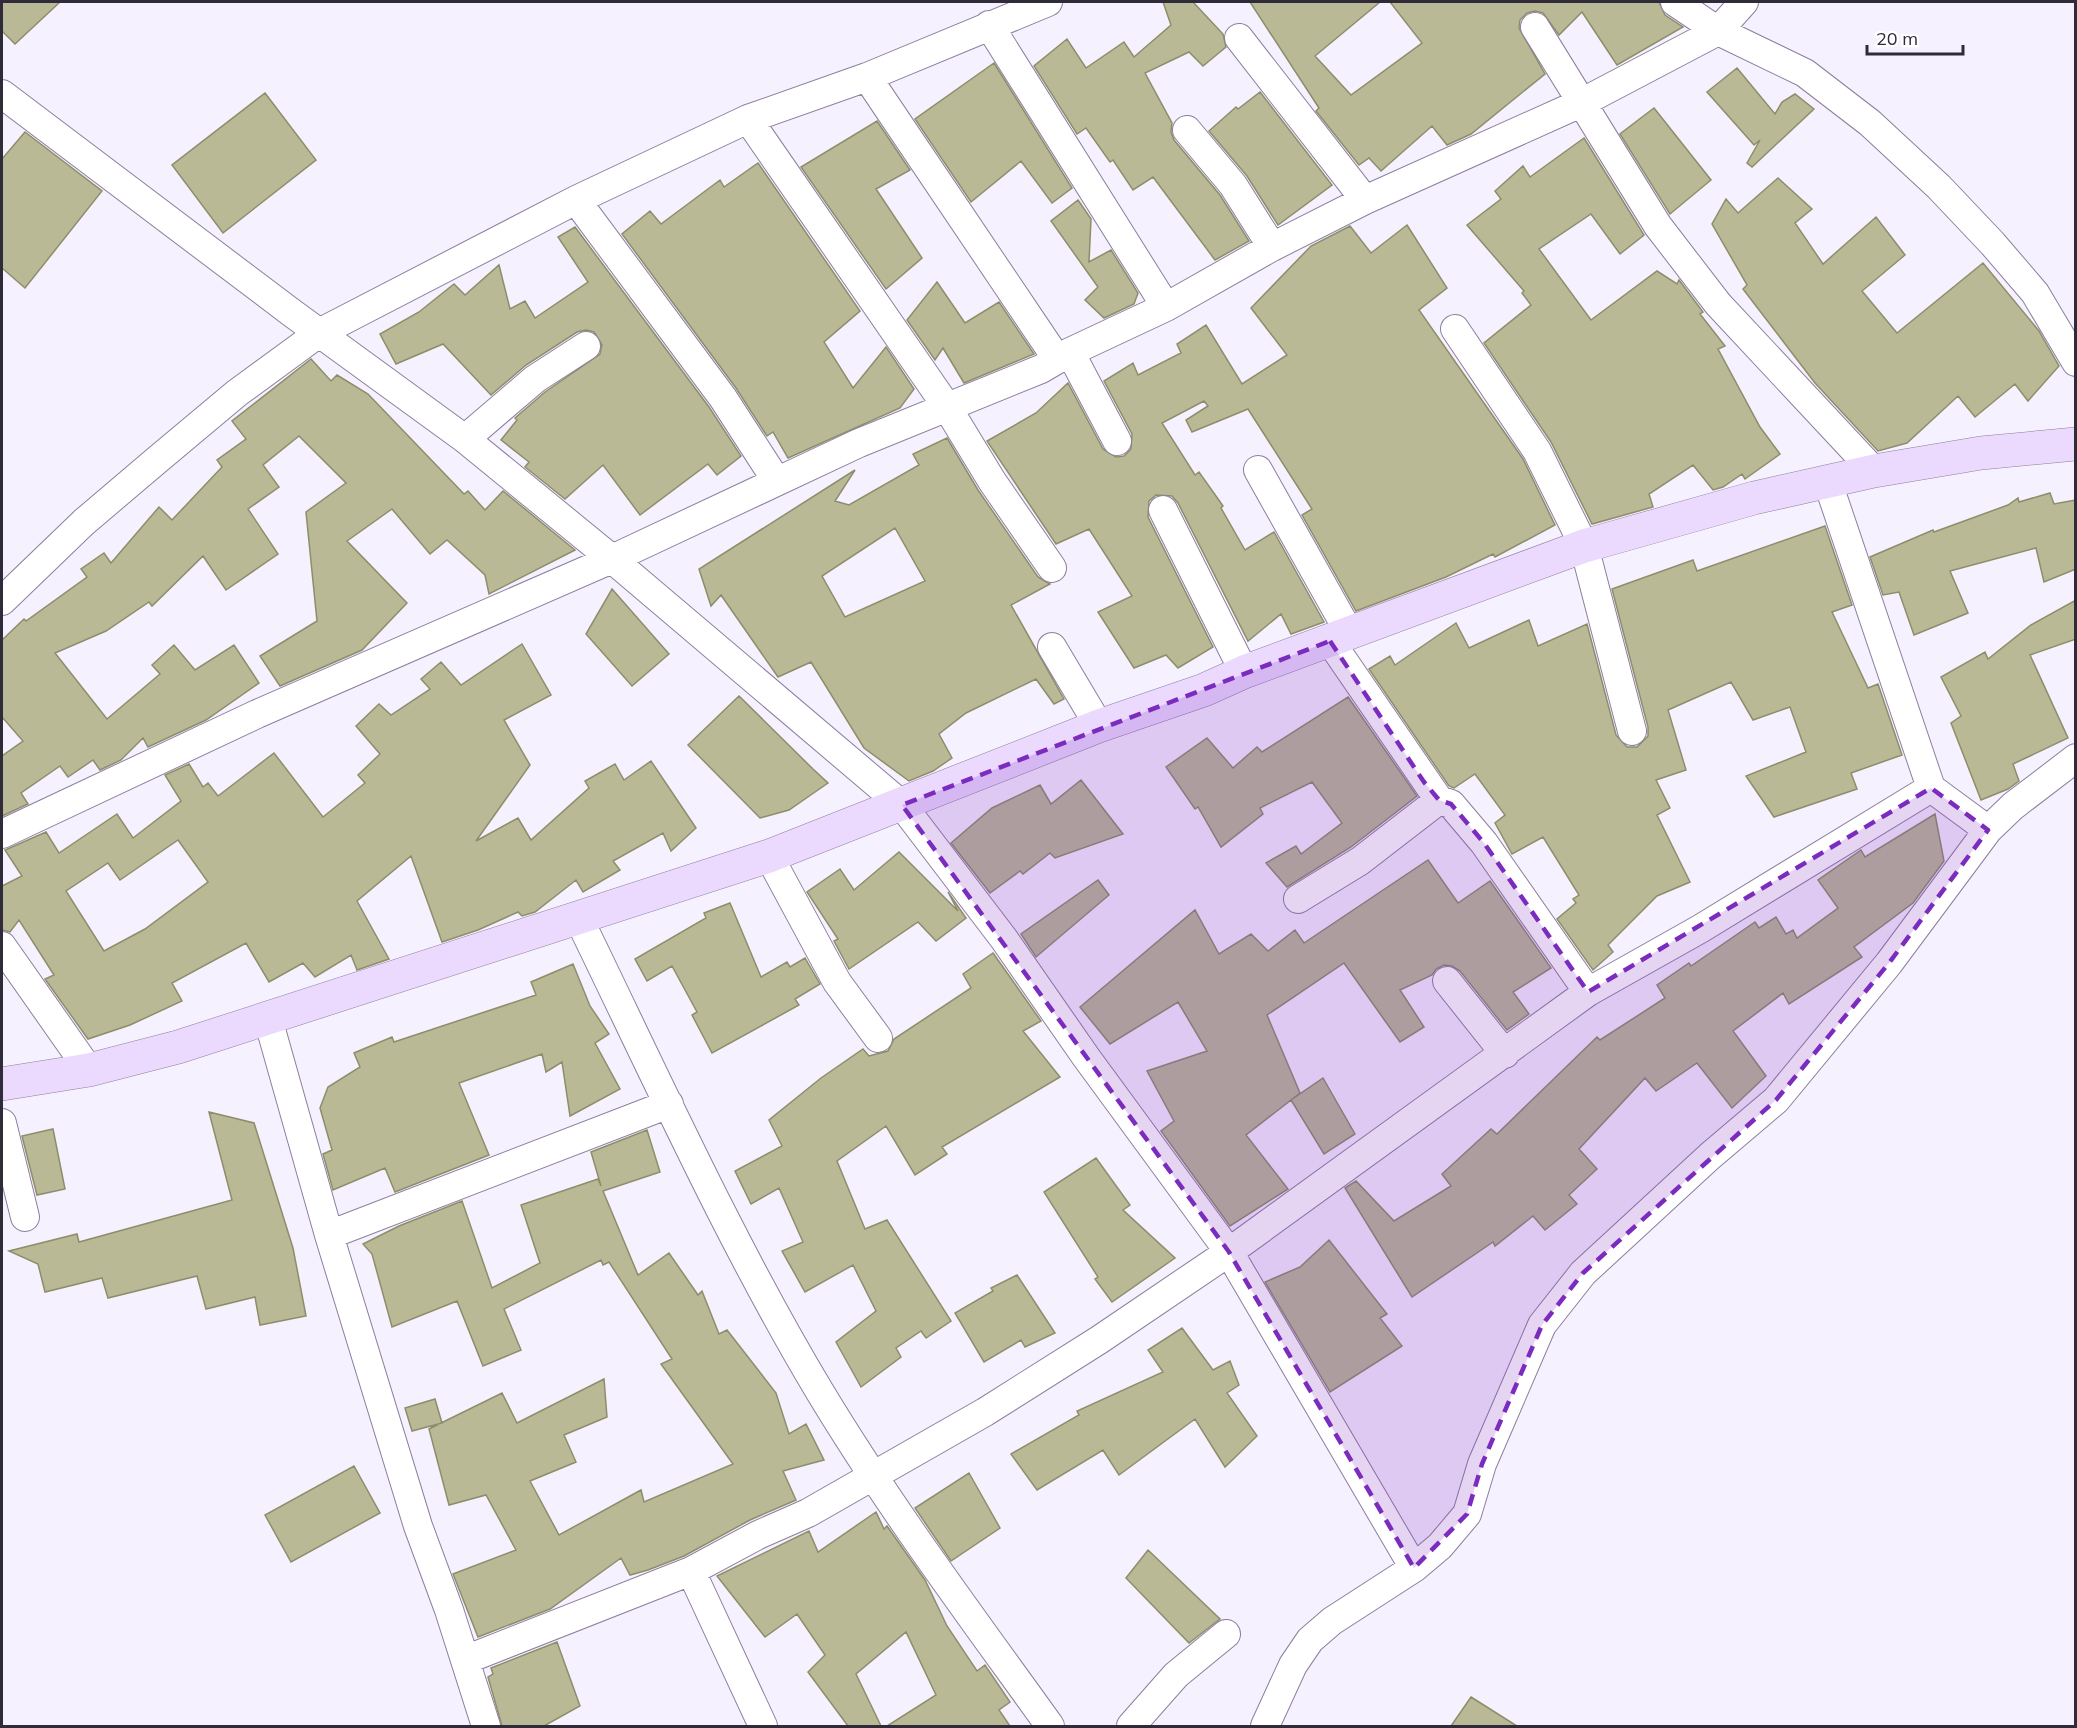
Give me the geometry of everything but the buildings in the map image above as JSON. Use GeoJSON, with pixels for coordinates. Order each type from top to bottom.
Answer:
{"type":"FeatureCollection","features":[{"type":"Feature","properties":{"kind":"street"},"geometry":{"type":"LineString","coordinates":[[2,601],[84,522],[149,467],[237,393],[319,333],[576,200],[748,119],[867,77],[1048,2]]}},
{"type":"Feature","properties":{"kind":"street"},"geometry":{"type":"LineString","coordinates":[[1675,2],[1718,31],[1805,73],[1870,123],[1939,187],[2035,293],[2076,362]]}},
{"type":"Feature","properties":{"kind":"street"},"geometry":{"type":"LineString","coordinates":[[2,834],[257,714],[612,559],[776,480],[1041,369],[1064,355],[1166,307],[1272,247],[1365,200],[1581,103],[1718,31],[1744,2]]}},
{"type":"Feature","properties":{"kind":"street"},"geometry":{"type":"LineString","coordinates":[[989,25],[1166,307]]}},
{"type":"Feature","properties":{"kind":"street"},"geometry":{"type":"LineString","coordinates":[[1536,27],[1658,226],[1718,304],[1874,471]]}},
{"type":"Feature","properties":{"kind":"street"},"geometry":{"type":"LineString","coordinates":[[1239,38],[1365,200]]}},
{"type":"Feature","properties":{"kind":"street"},"geometry":{"type":"LineString","coordinates":[[867,77],[1064,355],[1117,441]]}},
{"type":"Feature","properties":{"kind":"street"},"geometry":{"type":"LineString","coordinates":[[2,94],[319,333],[465,439],[612,559],[902,805],[1004,939],[1229,1252],[1414,1568]]}},
{"type":"Feature","properties":{"kind":"street"},"geometry":{"type":"LineString","coordinates":[[748,119],[947,407],[992,481],[1052,568]]}},
{"type":"Feature","properties":{"kind":"street"},"geometry":{"type":"LineString","coordinates":[[1187,130],[1233,185],[1272,247]]}},
{"type":"Feature","properties":{"kind":"street"},"geometry":{"type":"LineString","coordinates":[[576,200],[723,398],[776,480]]}},
{"type":"Feature","properties":{"kind":"street"},"geometry":{"type":"LineString","coordinates":[[1455,329],[1538,451],[1584,546],[1632,731]]}},
{"type":"Feature","properties":{"kind":"street"},"geometry":{"type":"LineString","coordinates":[[465,439],[535,379],[586,346]]}},
{"type":"Feature","properties":{"kind":"street"},"geometry":{"type":"LineString","coordinates":[[2,1084],[89,1070],[178,1047],[769,856],[1099,726],[1204,690],[1244,672],[1584,546],[1827,480],[2070,440]]}},
{"type":"Feature","properties":{"kind":"street"},"geometry":{"type":"LineString","coordinates":[[1258,470],[1340,638],[1439,800],[1451,804],[1484,843],[1588,992]]}},
{"type":"Feature","properties":{"kind":"street"},"geometry":{"type":"LineString","coordinates":[[1827,480],[1931,788],[1988,830]]}},
{"type":"Feature","properties":{"kind":"street"},"geometry":{"type":"LineString","coordinates":[[1163,510],[1244,672]]}},
{"type":"Feature","properties":{"kind":"street"},"geometry":{"type":"LineString","coordinates":[[1052,647],[1099,726]]}},
{"type":"Feature","properties":{"kind":"street"},"geometry":{"type":"LineString","coordinates":[[1264,1726],[1293,1665],[1310,1640],[1332,1621],[1414,1568],[1440,1546],[1467,1514],[1482,1464],[1542,1325],[1583,1273],[1710,1156],[1776,1100],[1889,963],[1988,830],[2013,806],[2076,758]]}},
{"type":"Feature","properties":{"kind":"street"},"geometry":{"type":"LineString","coordinates":[[465,1660],[691,1571],[758,1534],[808,1513],[986,1412],[1099,1340],[1229,1252],[1588,992],[1700,929],[1931,788]]}},
{"type":"Feature","properties":{"kind":"street"},"geometry":{"type":"LineString","coordinates":[[1298,899],[1360,861],[1439,800]]}},
{"type":"Feature","properties":{"kind":"street"},"geometry":{"type":"LineString","coordinates":[[769,856],[837,982],[878,1038]]}},
{"type":"Feature","properties":{"kind":"street"},"geometry":{"type":"LineString","coordinates":[[578,917],[669,1104],[818,1389],[872,1476],[1050,1726]]}},
{"type":"Feature","properties":{"kind":"street"},"geometry":{"type":"LineString","coordinates":[[2,946],[89,1070]]}},
{"type":"Feature","properties":{"kind":"street"},"geometry":{"type":"LineString","coordinates":[[1447,981],[1505,1054]]}},
{"type":"Feature","properties":{"kind":"street"},"geometry":{"type":"LineString","coordinates":[[268,1019],[329,1234],[418,1526],[486,1726]]}},
{"type":"Feature","properties":{"kind":"street"},"geometry":{"type":"LineString","coordinates":[[329,1234],[669,1104]]}},
{"type":"Feature","properties":{"kind":"street"},"geometry":{"type":"LineString","coordinates":[[2,1123],[25,1217]]}},
{"type":"Feature","properties":{"kind":"street"},"geometry":{"type":"LineString","coordinates":[[691,1571],[763,1726]]}},
{"type":"Feature","properties":{"kind":"street"},"geometry":{"type":"LineString","coordinates":[[1131,1726],[1176,1675],[1226,1634]]}},
{"type":"Feature","properties":{"kind":"highlighted area"},"geometry":{"type":"Polygon","coordinates":[[[1330,641],[1424,782],[1439,800],[1451,804],[1484,843],[1588,992],[1931,788],[1988,830],[1889,963],[1776,1100],[1583,1273],[1542,1325],[1482,1464],[1467,1514],[1414,1568],[1229,1252],[902,805],[1330,641]]]}}]}
